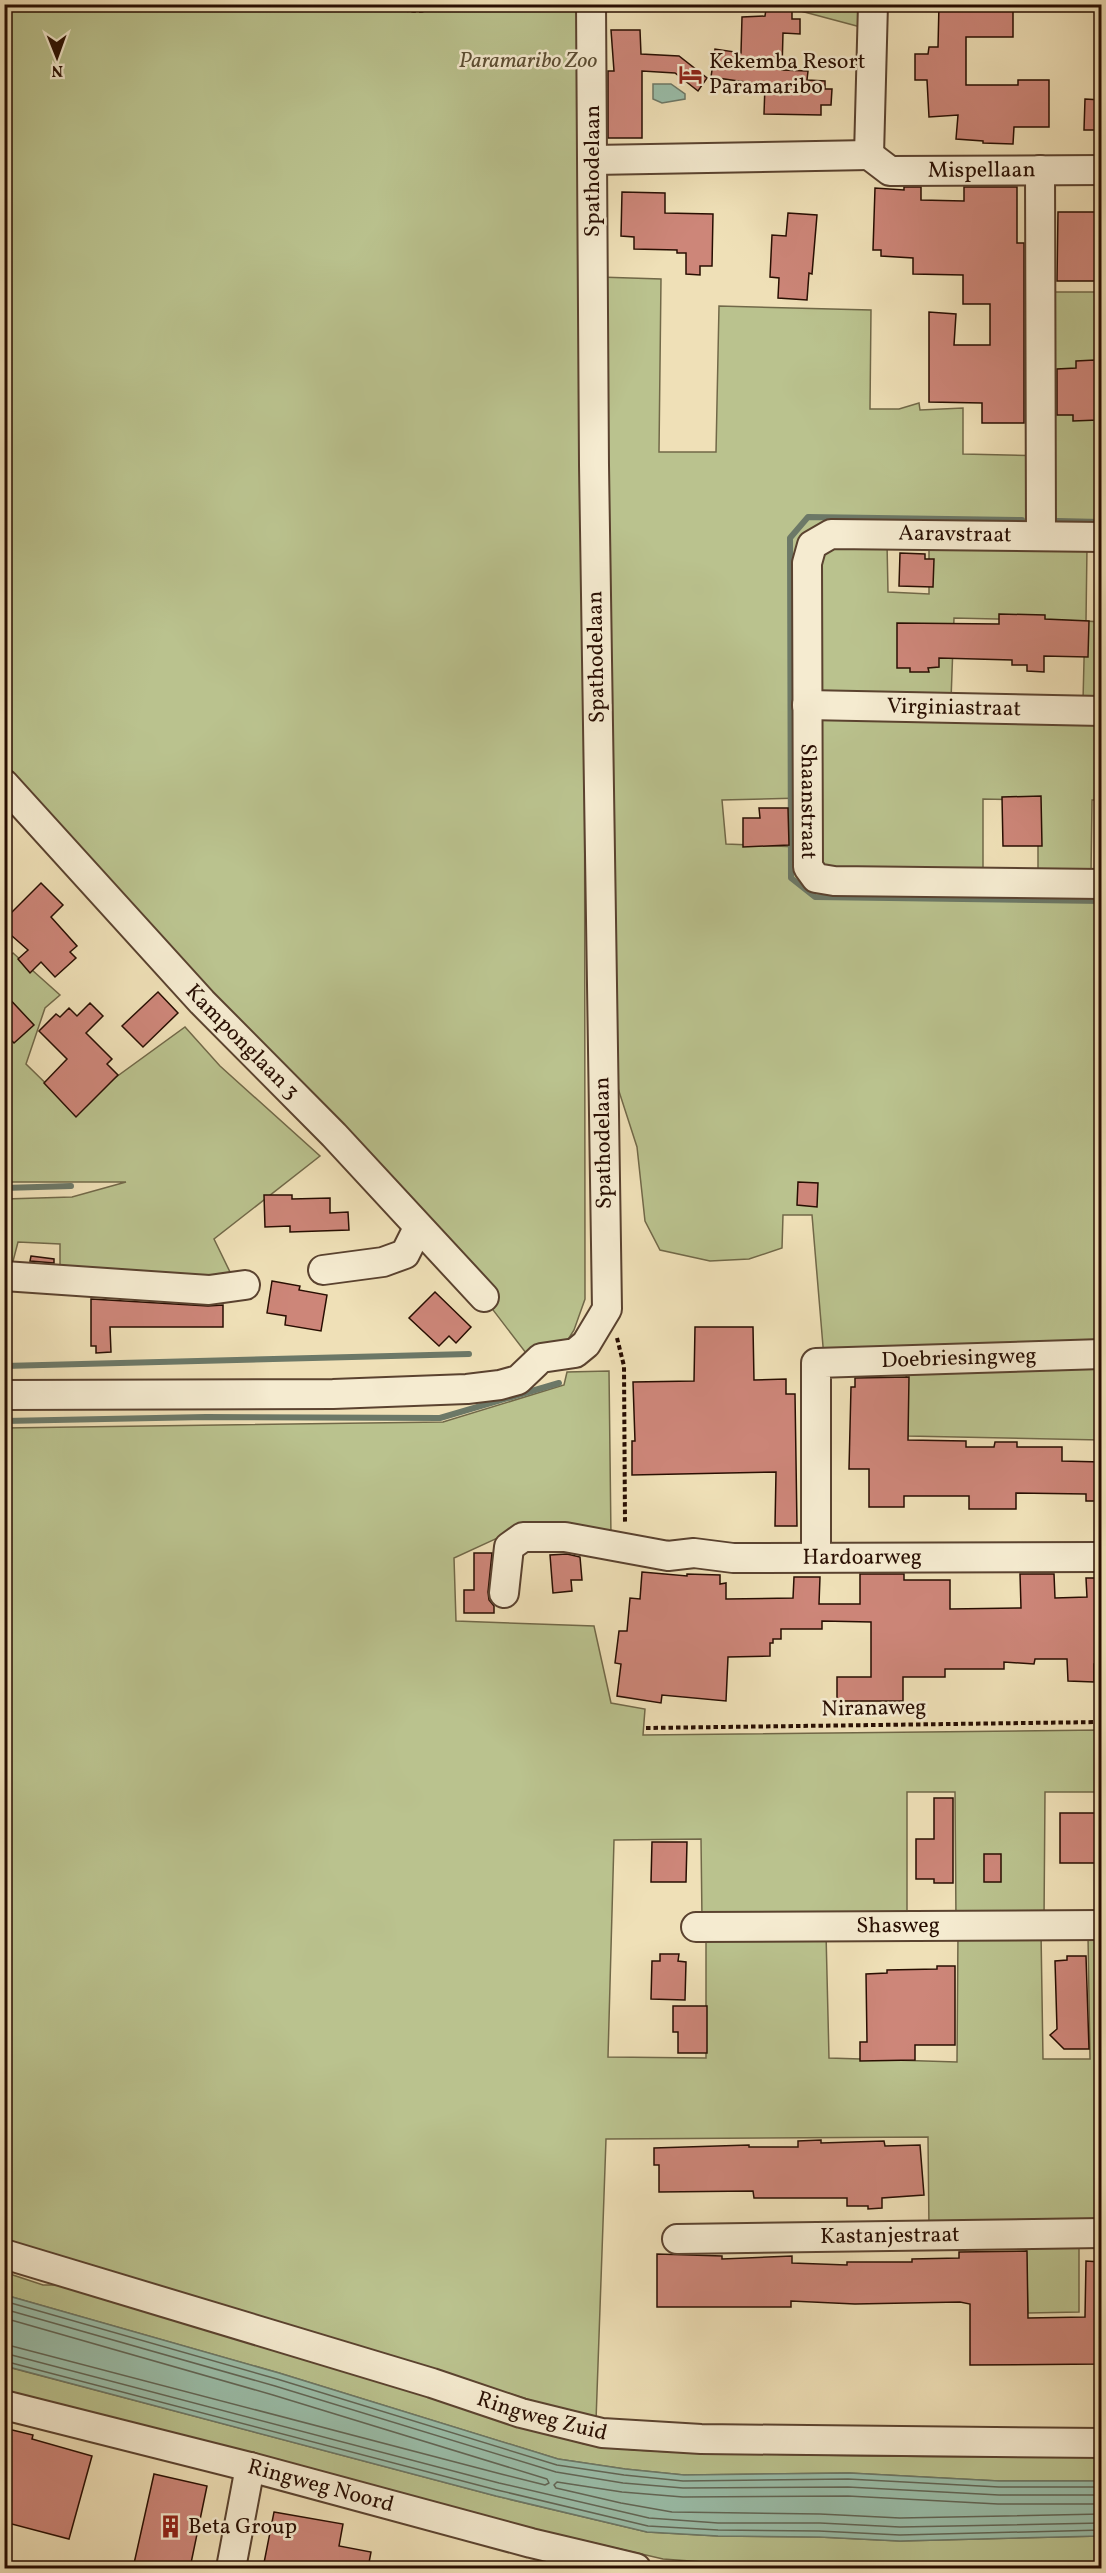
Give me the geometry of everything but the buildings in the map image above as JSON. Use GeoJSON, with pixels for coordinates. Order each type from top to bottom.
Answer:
{"type":"FeatureCollection","features":[{"type":"Feature","properties":{"kind":"street","name":"Spathodelaan"},"geometry":{"type":"LineString","coordinates":[[591,4],[594,453],[607,1309]]}},
{"type":"Feature","properties":{"kind":"street"},"geometry":{"type":"LineString","coordinates":[[593,160],[869,155],[873,4]]}},
{"type":"Feature","properties":{"kind":"street","name":"Mispellaan"},"geometry":{"type":"LineString","coordinates":[[869,155],[890,171],[1101,170]]}},
{"type":"Feature","properties":{"kind":"street"},"geometry":{"type":"LineString","coordinates":[[1040,170],[1041,536]]}},
{"type":"Feature","properties":{"kind":"street","name":"Aaravstraat"},"geometry":{"type":"LineString","coordinates":[[812,545],[831,534],[1101,537]]}},
{"type":"Feature","properties":{"kind":"street","name":"Shaanstraat"},"geometry":{"type":"LineString","coordinates":[[812,545],[807,563],[808,867],[816,878],[1101,884]]}},
{"type":"Feature","properties":{"kind":"street","name":"Virginiastraat"},"geometry":{"type":"LineString","coordinates":[[807,705],[1101,711]]}},
{"type":"Feature","properties":{"kind":"street","name":"Kamponglaan 3"},"geometry":{"type":"LineString","coordinates":[[4,784],[202,1002],[334,1136],[484,1297]]}},
{"type":"Feature","properties":{"kind":"street"},"geometry":{"type":"LineString","coordinates":[[323,1270],[383,1263],[405,1254],[418,1228]]}},
{"type":"Feature","properties":{"kind":"street"},"geometry":{"type":"LineString","coordinates":[[4,1276],[209,1290],[245,1285]]}},
{"type":"Feature","properties":{"kind":"street"},"geometry":{"type":"LineString","coordinates":[[4,1395],[333,1394],[467,1389],[518,1380],[542,1358],[575,1353],[585,1344],[607,1309]]}},
{"type":"Feature","properties":{"kind":"street","name":"Doebriesingweg"},"geometry":{"type":"LineString","coordinates":[[816,1556],[816,1363],[1101,1354]]}},
{"type":"Feature","properties":{"kind":"street","name":"Hardoarweg"},"geometry":{"type":"LineString","coordinates":[[504,1593],[509,1547],[523,1537],[566,1537],[668,1556],[694,1553],[733,1558],[1101,1557]]}},
{"type":"Feature","properties":{"kind":"street","name":"Shasweg"},"geometry":{"type":"LineString","coordinates":[[696,1927],[1101,1925]]}},
{"type":"Feature","properties":{"kind":"street","name":"Kastanjestraat"},"geometry":{"type":"LineString","coordinates":[[677,2239],[1101,2233]]}},
{"type":"Feature","properties":{"kind":"street","name":"Ringweg Zuid"},"geometry":{"type":"LineString","coordinates":[[4,2254],[432,2383],[521,2413],[602,2433],[701,2439],[1101,2443]]}},
{"type":"Feature","properties":{"kind":"street","name":"Ringweg Noord"},"geometry":{"type":"LineString","coordinates":[[4,2405],[250,2467],[531,2544],[636,2568]]}},
{"type":"Feature","properties":{"kind":"street"},"geometry":{"type":"LineString","coordinates":[[231,2568],[250,2467]]}},
{"type":"Feature","properties":{"kind":"path"},"geometry":{"type":"LineString","coordinates":[[390,4],[404,11],[423,12],[450,4]]}},
{"type":"Feature","properties":{"kind":"path"},"geometry":{"type":"LineString","coordinates":[[607,1309],[621,1347],[624,1366],[625,1549]]}},
{"type":"Feature","properties":{"kind":"path","name":"Niranaweg"},"geometry":{"type":"LineString","coordinates":[[646,1728],[1101,1722]]}},
{"type":"Feature","properties":{"kind":"green space","name":"Paramaribo Zoo"},"geometry":{"type":"Polygon","coordinates":[[[5,5],[584,5],[585,1299],[574,1330],[564,1346],[529,1357],[461,1268],[5,782],[5,5]]]}},
{"type":"Feature","properties":{"kind":"green space"},"geometry":{"type":"Polygon","coordinates":[[[778,5],[868,5],[868,29],[778,5]]]}},
{"type":"Feature","properties":{"kind":"green space"},"geometry":{"type":"Polygon","coordinates":[[[599,277],[661,279],[659,452],[716,452],[719,306],[871,310],[870,409],[899,409],[919,403],[920,410],[963,408],[963,454],[1051,456],[1053,292],[1101,292],[1101,530],[824,526],[801,798],[722,800],[726,844],[800,847],[800,866],[1101,893],[1101,1440],[908,1436],[906,1369],[825,1370],[812,1215],[783,1215],[782,1248],[749,1259],[710,1261],[660,1250],[645,1221],[637,1147],[604,1045],[599,277]]]}},
{"type":"Feature","properties":{"kind":"green space"},"geometry":{"type":"Polygon","coordinates":[[[887,543],[888,592],[929,594],[929,544],[1087,547],[1086,621],[1101,622],[1101,702],[1083,701],[1085,621],[954,618],[951,700],[821,695],[817,554],[823,545],[887,543]]]}},
{"type":"Feature","properties":{"kind":"green space"},"geometry":{"type":"Polygon","coordinates":[[[1101,718],[1101,800],[1092,800],[1091,874],[1038,873],[1038,800],[983,799],[983,873],[820,867],[818,719],[1101,718]]]}},
{"type":"Feature","properties":{"kind":"green space"},"geometry":{"type":"Polygon","coordinates":[[[13,953],[60,995],[45,1008],[26,1064],[72,1109],[185,1027],[220,1066],[320,1156],[214,1239],[231,1274],[202,1282],[60,1281],[60,1244],[18,1242],[11,1269],[5,1269],[5,1199],[72,1197],[126,1182],[5,1182],[4,961],[13,953]]]}},
{"type":"Feature","properties":{"kind":"green space"},"geometry":{"type":"Polygon","coordinates":[[[609,1371],[611,1538],[517,1529],[454,1558],[456,1621],[594,1626],[611,1703],[645,1709],[643,1735],[1101,1730],[1102,1792],[1045,1792],[1044,1921],[956,1921],[955,1792],[907,1792],[907,1921],[702,1919],[701,1839],[614,1840],[608,2057],[706,2058],[706,1935],[826,1933],[829,2058],[957,2062],[958,1932],[1041,1932],[1043,2059],[1090,2059],[1088,1936],[1101,1936],[1101,2227],[929,2229],[928,2137],[606,2139],[596,2421],[476,2383],[5,2244],[4,1428],[443,1422],[564,1385],[567,1372],[609,1371]]]}},
{"type":"Feature","properties":{"kind":"green space"},"geometry":{"type":"Polygon","coordinates":[[[1026,2242],[1079,2242],[1079,2312],[1028,2313],[1026,2242]]]}},
{"type":"Feature","properties":{"kind":"green space"},"geometry":{"type":"Polygon","coordinates":[[[4,2265],[13,2275],[43,2285],[73,2285],[584,2444],[629,2450],[697,2453],[1101,2457],[1101,2481],[999,2481],[849,2473],[684,2475],[558,2459],[279,2373],[5,2295],[4,2265]]]}},
{"type":"Feature","properties":{"kind":"green space"},"geometry":{"type":"Polygon","coordinates":[[[4,2366],[496,2496],[647,2532],[900,2541],[1101,2536],[1101,2564],[731,2564],[663,2559],[517,2525],[5,2395],[4,2366]]]}},
{"type":"Feature","properties":{"kind":"water"},"geometry":{"type":"Polygon","coordinates":[[[653,84],[671,84],[685,94],[685,99],[662,103],[653,99],[653,84]]]}},
{"type":"Feature","properties":{"kind":"water"},"geometry":{"type":"Polygon","coordinates":[[[5,2295],[279,2373],[558,2459],[684,2475],[849,2473],[999,2481],[1101,2481],[1101,2536],[900,2541],[647,2532],[496,2496],[5,2366],[5,2295]]]}},
{"type":"Feature","properties":{"kind":"waterway"},"geometry":{"type":"LineString","coordinates":[[1022,520],[808,517],[790,538],[791,878],[815,897],[1102,901]]}},
{"type":"Feature","properties":{"kind":"waterway"},"geometry":{"type":"LineString","coordinates":[[1057,521],[1102,522]]}},
{"type":"Feature","properties":{"kind":"waterway"},"geometry":{"type":"LineString","coordinates":[[4,1188],[71,1186]]}},
{"type":"Feature","properties":{"kind":"waterway"},"geometry":{"type":"LineString","coordinates":[[4,1366],[469,1354]]}},
{"type":"Feature","properties":{"kind":"waterway"},"geometry":{"type":"LineString","coordinates":[[4,1421],[206,1417],[440,1418],[559,1383]]}},
{"type":"Feature","properties":{"kind":"place","name":"Kekemba Resort Paramaribo"},"geometry":{"type":"Point","coordinates":[691,75]}},
{"type":"Feature","properties":{"kind":"place","name":"Beta Group"},"geometry":{"type":"Point","coordinates":[170,2527]}}]}
